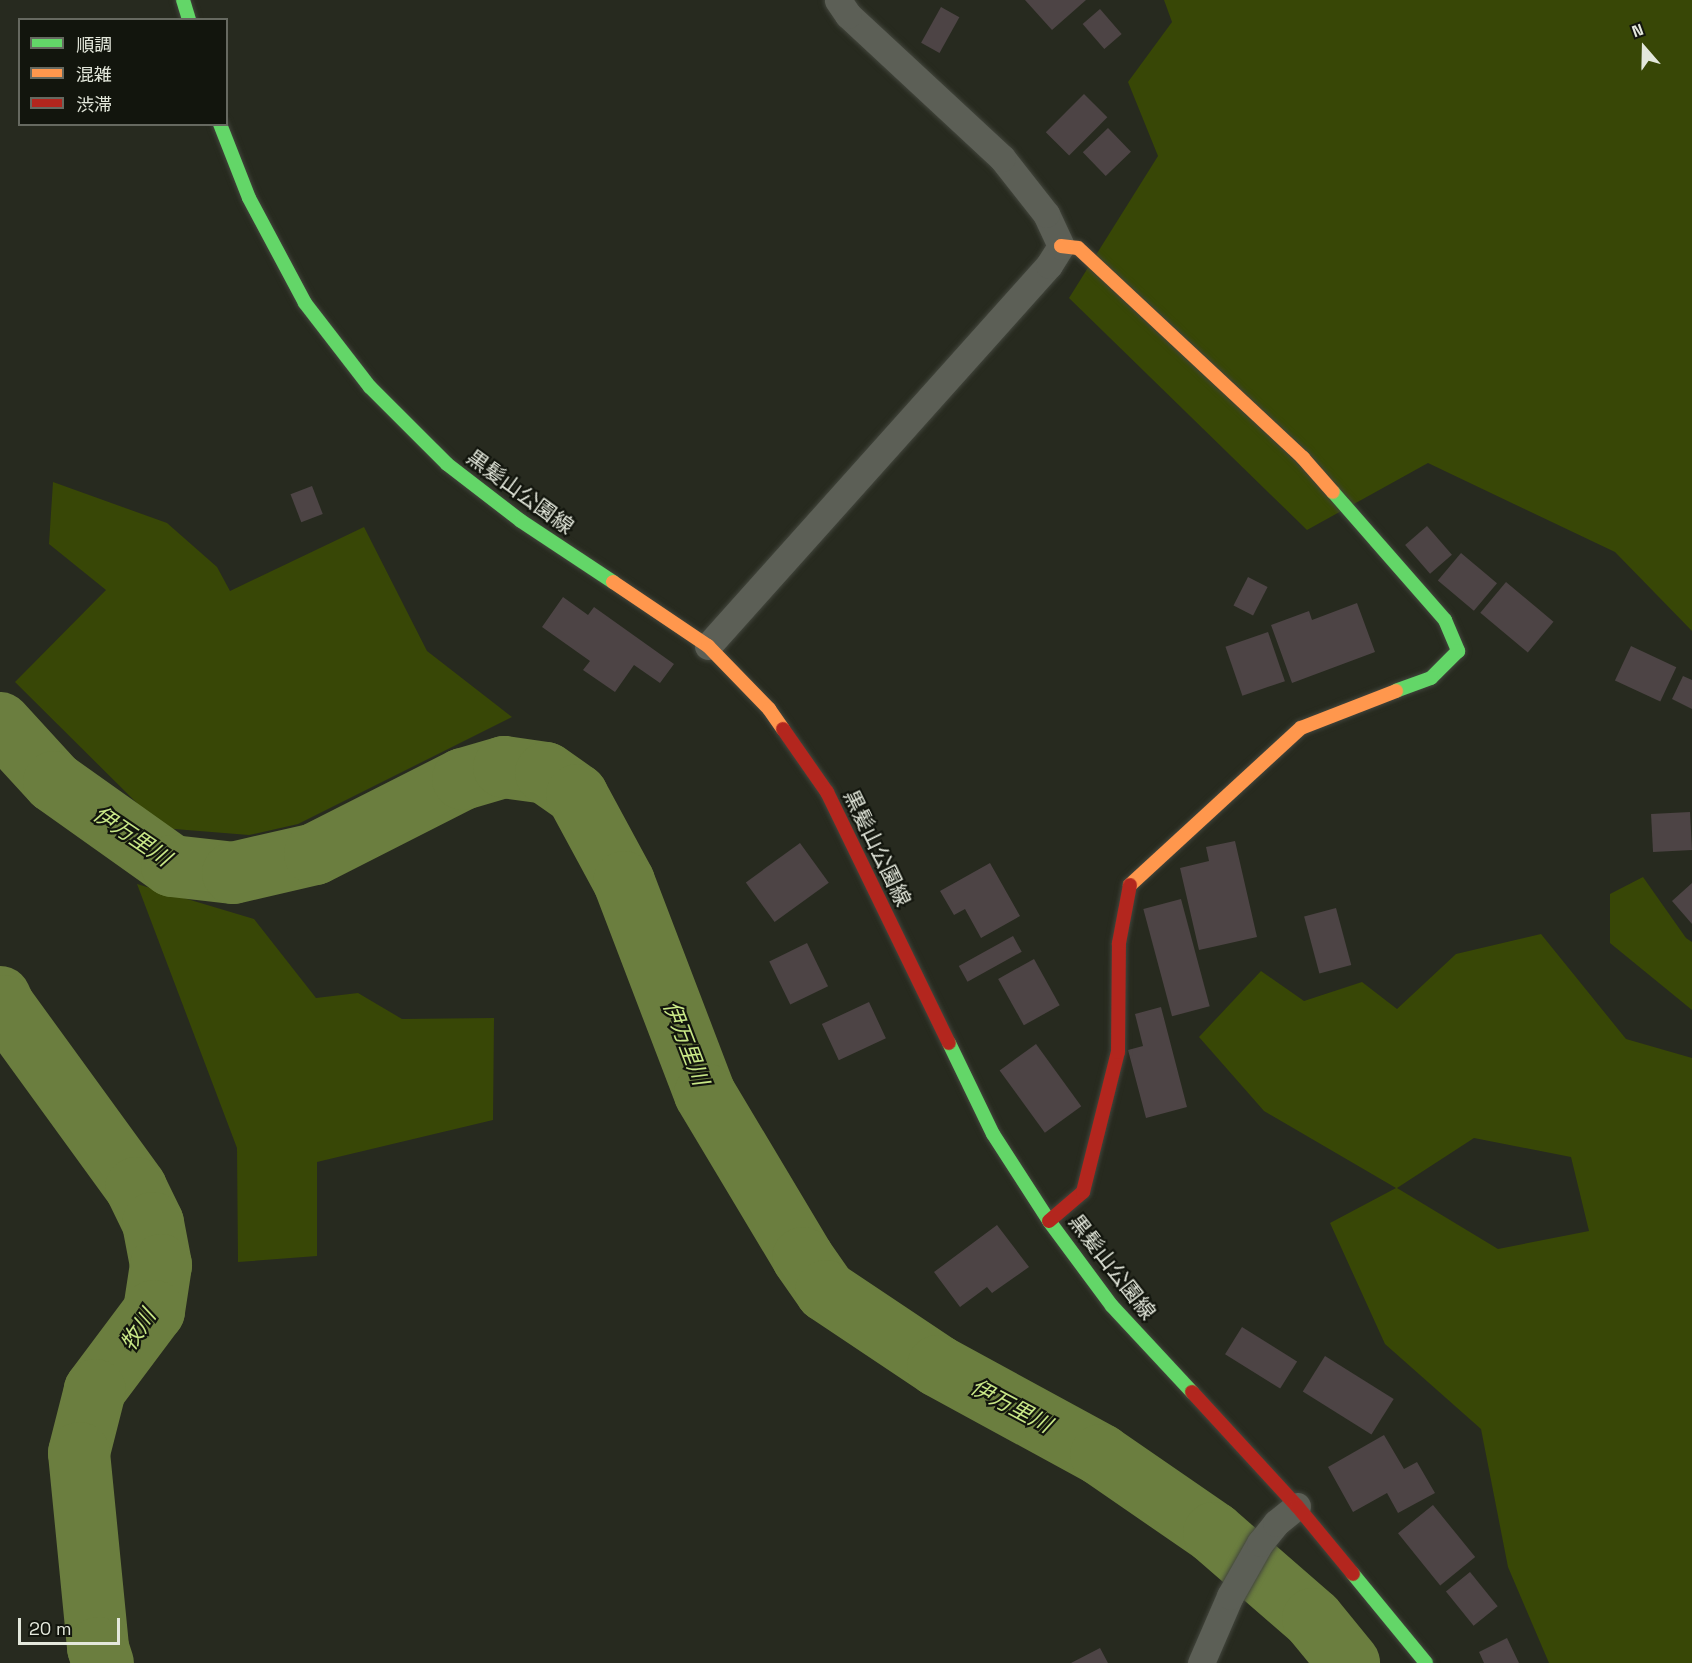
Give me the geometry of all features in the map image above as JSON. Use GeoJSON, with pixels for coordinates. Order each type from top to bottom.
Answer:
{"type":"FeatureCollection","features":[{"type":"Feature","properties":{"kind":"main road"},"geometry":{"type":"LineString","coordinates":[[183,0],[188,18]]}},
{"type":"Feature","properties":{"kind":"main road","name":"黒髪山公園線"},"geometry":{"type":"LineString","coordinates":[[221,126],[249,198],[305,303],[370,387],[447,464],[521,522],[708,646],[769,709],[827,792],[993,1134],[1049,1221],[1112,1306],[1297,1506],[1426,1663]]}},
{"type":"Feature","properties":{"kind":"main road"},"geometry":{"type":"LineString","coordinates":[[1049,1221],[1083,1192],[1118,1052],[1119,943],[1129,886],[1301,728],[1431,678],[1458,651],[1445,620],[1302,458],[1078,248],[1061,246]]}},
{"type":"Feature","properties":{"kind":"street"},"geometry":{"type":"LineString","coordinates":[[708,646],[1049,265],[1061,246],[1046,214],[1002,159],[848,15],[838,0]]}},
{"type":"Feature","properties":{"kind":"street"},"geometry":{"type":"LineString","coordinates":[[1201,1663],[1230,1596],[1260,1543],[1276,1523],[1297,1506]]}},
{"type":"Feature","properties":{"kind":"green space"},"geometry":{"type":"Polygon","coordinates":[[[1164,0],[1692,0],[1692,631],[1615,552],[1428,463],[1307,530],[1069,298],[1158,156],[1128,82],[1172,22],[1164,0]]]}},
{"type":"Feature","properties":{"kind":"green space"},"geometry":{"type":"Polygon","coordinates":[[[53,482],[167,523],[217,567],[230,591],[364,527],[427,651],[512,717],[298,824],[249,835],[162,828],[15,682],[106,590],[49,544],[53,482]]]}},
{"type":"Feature","properties":{"kind":"green space"},"geometry":{"type":"Polygon","coordinates":[[[1643,877],[1686,938],[1692,942],[1692,1010],[1610,943],[1610,894],[1643,877]]]}},
{"type":"Feature","properties":{"kind":"green space"},"geometry":{"type":"Polygon","coordinates":[[[137,884],[254,919],[316,998],[358,993],[402,1019],[494,1018],[493,1120],[317,1162],[317,1256],[238,1262],[237,1148],[137,884]]]}},
{"type":"Feature","properties":{"kind":"green space"},"geometry":{"type":"Polygon","coordinates":[[[1541,934],[1626,1039],[1692,1058],[1692,1663],[1549,1663],[1508,1567],[1481,1429],[1385,1344],[1330,1223],[1396,1188],[1264,1111],[1199,1037],[1261,971],[1304,1001],[1362,982],[1397,1009],[1456,954],[1541,934]],[[1474,1138],[1397,1188],[1498,1249],[1589,1231],[1571,1157],[1474,1138]]]}},
{"type":"Feature","properties":{"kind":"building"},"geometry":{"type":"Polygon","coordinates":[[[1025,0],[1086,0],[1052,30],[1025,0]]]}},
{"type":"Feature","properties":{"kind":"building"},"geometry":{"type":"Polygon","coordinates":[[[941,7],[959,17],[939,53],[921,43],[941,7]]]}},
{"type":"Feature","properties":{"kind":"building"},"geometry":{"type":"Polygon","coordinates":[[[1100,9],[1122,34],[1104,49],[1083,24],[1100,9]]]}},
{"type":"Feature","properties":{"kind":"building"},"geometry":{"type":"Polygon","coordinates":[[[1084,94],[1107,117],[1069,156],[1046,132],[1084,94]]]}},
{"type":"Feature","properties":{"kind":"building"},"geometry":{"type":"Polygon","coordinates":[[[1108,128],[1131,152],[1106,176],[1083,152],[1108,128]]]}},
{"type":"Feature","properties":{"kind":"building"},"geometry":{"type":"Polygon","coordinates":[[[312,486],[323,514],[301,522],[291,494],[312,486]]]}},
{"type":"Feature","properties":{"kind":"building"},"geometry":{"type":"Polygon","coordinates":[[[1427,526],[1452,555],[1430,574],[1405,545],[1427,526]]]}},
{"type":"Feature","properties":{"kind":"building"},"geometry":{"type":"Polygon","coordinates":[[[1461,553],[1497,583],[1474,611],[1438,581],[1461,553]]]}},
{"type":"Feature","properties":{"kind":"building"},"geometry":{"type":"Polygon","coordinates":[[[1248,577],[1268,587],[1253,615],[1233,606],[1248,577]]]}},
{"type":"Feature","properties":{"kind":"building"},"geometry":{"type":"Polygon","coordinates":[[[1506,582],[1553,622],[1528,652],[1480,613],[1506,582]]]}},
{"type":"Feature","properties":{"kind":"building"},"geometry":{"type":"Polygon","coordinates":[[[563,597],[588,615],[594,607],[674,664],[660,683],[634,665],[615,692],[583,670],[590,661],[542,627],[563,597]]]}},
{"type":"Feature","properties":{"kind":"building"},"geometry":{"type":"Polygon","coordinates":[[[1357,603],[1375,652],[1292,683],[1271,625],[1309,611],[1312,620],[1357,603]]]}},
{"type":"Feature","properties":{"kind":"building"},"geometry":{"type":"Polygon","coordinates":[[[1268,632],[1285,681],[1242,696],[1225,647],[1268,632]]]}},
{"type":"Feature","properties":{"kind":"building"},"geometry":{"type":"Polygon","coordinates":[[[1631,646],[1676,667],[1660,702],[1615,680],[1631,646]]]}},
{"type":"Feature","properties":{"kind":"building"},"geometry":{"type":"Polygon","coordinates":[[[1683,676],[1692,680],[1692,709],[1672,699],[1683,676]]]}},
{"type":"Feature","properties":{"kind":"building"},"geometry":{"type":"Polygon","coordinates":[[[1690,812],[1692,850],[1653,852],[1651,814],[1690,812]]]}},
{"type":"Feature","properties":{"kind":"building"},"geometry":{"type":"Polygon","coordinates":[[[1235,841],[1257,937],[1199,950],[1180,868],[1209,861],[1206,847],[1235,841]]]}},
{"type":"Feature","properties":{"kind":"building"},"geometry":{"type":"Polygon","coordinates":[[[800,843],[829,883],[775,922],[746,882],[800,843]]]}},
{"type":"Feature","properties":{"kind":"building"},"geometry":{"type":"Polygon","coordinates":[[[990,863],[1020,916],[981,938],[965,909],[954,915],[940,891],[990,863]]]}},
{"type":"Feature","properties":{"kind":"building"},"geometry":{"type":"Polygon","coordinates":[[[1692,883],[1692,924],[1672,901],[1692,883]]]}},
{"type":"Feature","properties":{"kind":"building"},"geometry":{"type":"Polygon","coordinates":[[[1181,899],[1210,1006],[1172,1016],[1143,909],[1181,899]]]}},
{"type":"Feature","properties":{"kind":"building"},"geometry":{"type":"Polygon","coordinates":[[[1336,908],[1351,965],[1319,974],[1304,917],[1336,908]]]}},
{"type":"Feature","properties":{"kind":"building"},"geometry":{"type":"Polygon","coordinates":[[[1013,936],[1022,952],[968,982],[959,966],[1013,936]]]}},
{"type":"Feature","properties":{"kind":"building"},"geometry":{"type":"Polygon","coordinates":[[[807,943],[828,986],[790,1005],[769,961],[807,943]]]}},
{"type":"Feature","properties":{"kind":"building"},"geometry":{"type":"Polygon","coordinates":[[[1034,959],[1060,1005],[1024,1025],[998,979],[1034,959]]]}},
{"type":"Feature","properties":{"kind":"building"},"geometry":{"type":"Polygon","coordinates":[[[869,1002],[886,1038],[839,1060],[822,1024],[869,1002]]]}},
{"type":"Feature","properties":{"kind":"building"},"geometry":{"type":"Polygon","coordinates":[[[1161,1007],[1187,1107],[1146,1118],[1128,1050],[1143,1046],[1135,1014],[1161,1007]]]}},
{"type":"Feature","properties":{"kind":"building"},"geometry":{"type":"Polygon","coordinates":[[[1036,1044],[1081,1106],[1045,1133],[1000,1070],[1036,1044]]]}},
{"type":"Feature","properties":{"kind":"building"},"geometry":{"type":"Polygon","coordinates":[[[997,1225],[1029,1267],[992,1293],[987,1287],[960,1307],[934,1272],[997,1225]]]}},
{"type":"Feature","properties":{"kind":"building"},"geometry":{"type":"Polygon","coordinates":[[[1242,1327],[1297,1361],[1280,1389],[1225,1354],[1242,1327]]]}},
{"type":"Feature","properties":{"kind":"building"},"geometry":{"type":"Polygon","coordinates":[[[1325,1356],[1394,1399],[1371,1435],[1303,1392],[1325,1356]]]}},
{"type":"Feature","properties":{"kind":"building"},"geometry":{"type":"Polygon","coordinates":[[[1384,1435],[1404,1469],[1417,1462],[1435,1493],[1398,1513],[1387,1493],[1353,1512],[1328,1467],[1384,1435]]]}},
{"type":"Feature","properties":{"kind":"building"},"geometry":{"type":"Polygon","coordinates":[[[1433,1505],[1475,1557],[1440,1585],[1398,1533],[1433,1505]]]}},
{"type":"Feature","properties":{"kind":"building"},"geometry":{"type":"Polygon","coordinates":[[[1470,1572],[1498,1606],[1474,1626],[1446,1592],[1470,1572]]]}},
{"type":"Feature","properties":{"kind":"building"},"geometry":{"type":"Polygon","coordinates":[[[1507,1638],[1519,1663],[1484,1663],[1479,1652],[1507,1638]]]}},
{"type":"Feature","properties":{"kind":"building"},"geometry":{"type":"Polygon","coordinates":[[[1100,1648],[1108,1663],[1071,1663],[1100,1648]]]}},
{"type":"Feature","properties":{"kind":"waterway","name":"伊万里川"},"geometry":{"type":"LineString","coordinates":[[0,723],[54,782],[172,866],[233,873],[315,854],[463,779],[504,767],[546,773],[577,795],[624,882],[705,1094],[803,1258],[826,1291],[938,1366],[1101,1455],[1214,1533],[1313,1619],[1349,1663]]}},
{"type":"Feature","properties":{"kind":"waterway","name":"牧川"},"geometry":{"type":"LineString","coordinates":[[0,997],[4,1006],[136,1188],[153,1223],[161,1265],[154,1311],[95,1390],[79,1453],[98,1648],[103,1663]]}},
{"type":"Feature","properties":{"kind":"traffic: fast"},"geometry":{"type":"LineString","coordinates":[[183,0],[188,18]]}},
{"type":"Feature","properties":{"kind":"traffic: fast"},"geometry":{"type":"LineString","coordinates":[[221,126],[249,198],[305,303],[370,387],[447,464],[521,521],[613,582]]}},
{"type":"Feature","properties":{"kind":"traffic: fast"},"geometry":{"type":"LineString","coordinates":[[1333,492],[1445,620],[1458,651],[1431,678],[1396,691]]}},
{"type":"Feature","properties":{"kind":"traffic: fast"},"geometry":{"type":"LineString","coordinates":[[949,1043],[993,1134],[1049,1221],[1112,1306],[1192,1392]]}},
{"type":"Feature","properties":{"kind":"traffic: fast"},"geometry":{"type":"LineString","coordinates":[[1353,1574],[1426,1663]]}},
{"type":"Feature","properties":{"kind":"traffic: slow"},"geometry":{"type":"LineString","coordinates":[[1061,246],[1078,248],[1303,458],[1333,492]]}},
{"type":"Feature","properties":{"kind":"traffic: slow"},"geometry":{"type":"LineString","coordinates":[[613,582],[708,646],[769,709],[783,729]]}},
{"type":"Feature","properties":{"kind":"traffic: slow"},"geometry":{"type":"LineString","coordinates":[[1130,885],[1301,728],[1396,691]]}},
{"type":"Feature","properties":{"kind":"traffic: jam"},"geometry":{"type":"LineString","coordinates":[[783,729],[827,792],[949,1043]]}},
{"type":"Feature","properties":{"kind":"traffic: jam"},"geometry":{"type":"LineString","coordinates":[[1049,1221],[1083,1192],[1118,1052],[1119,943],[1130,885]]}},
{"type":"Feature","properties":{"kind":"traffic: jam"},"geometry":{"type":"LineString","coordinates":[[1192,1392],[1297,1506],[1353,1574]]}}]}
